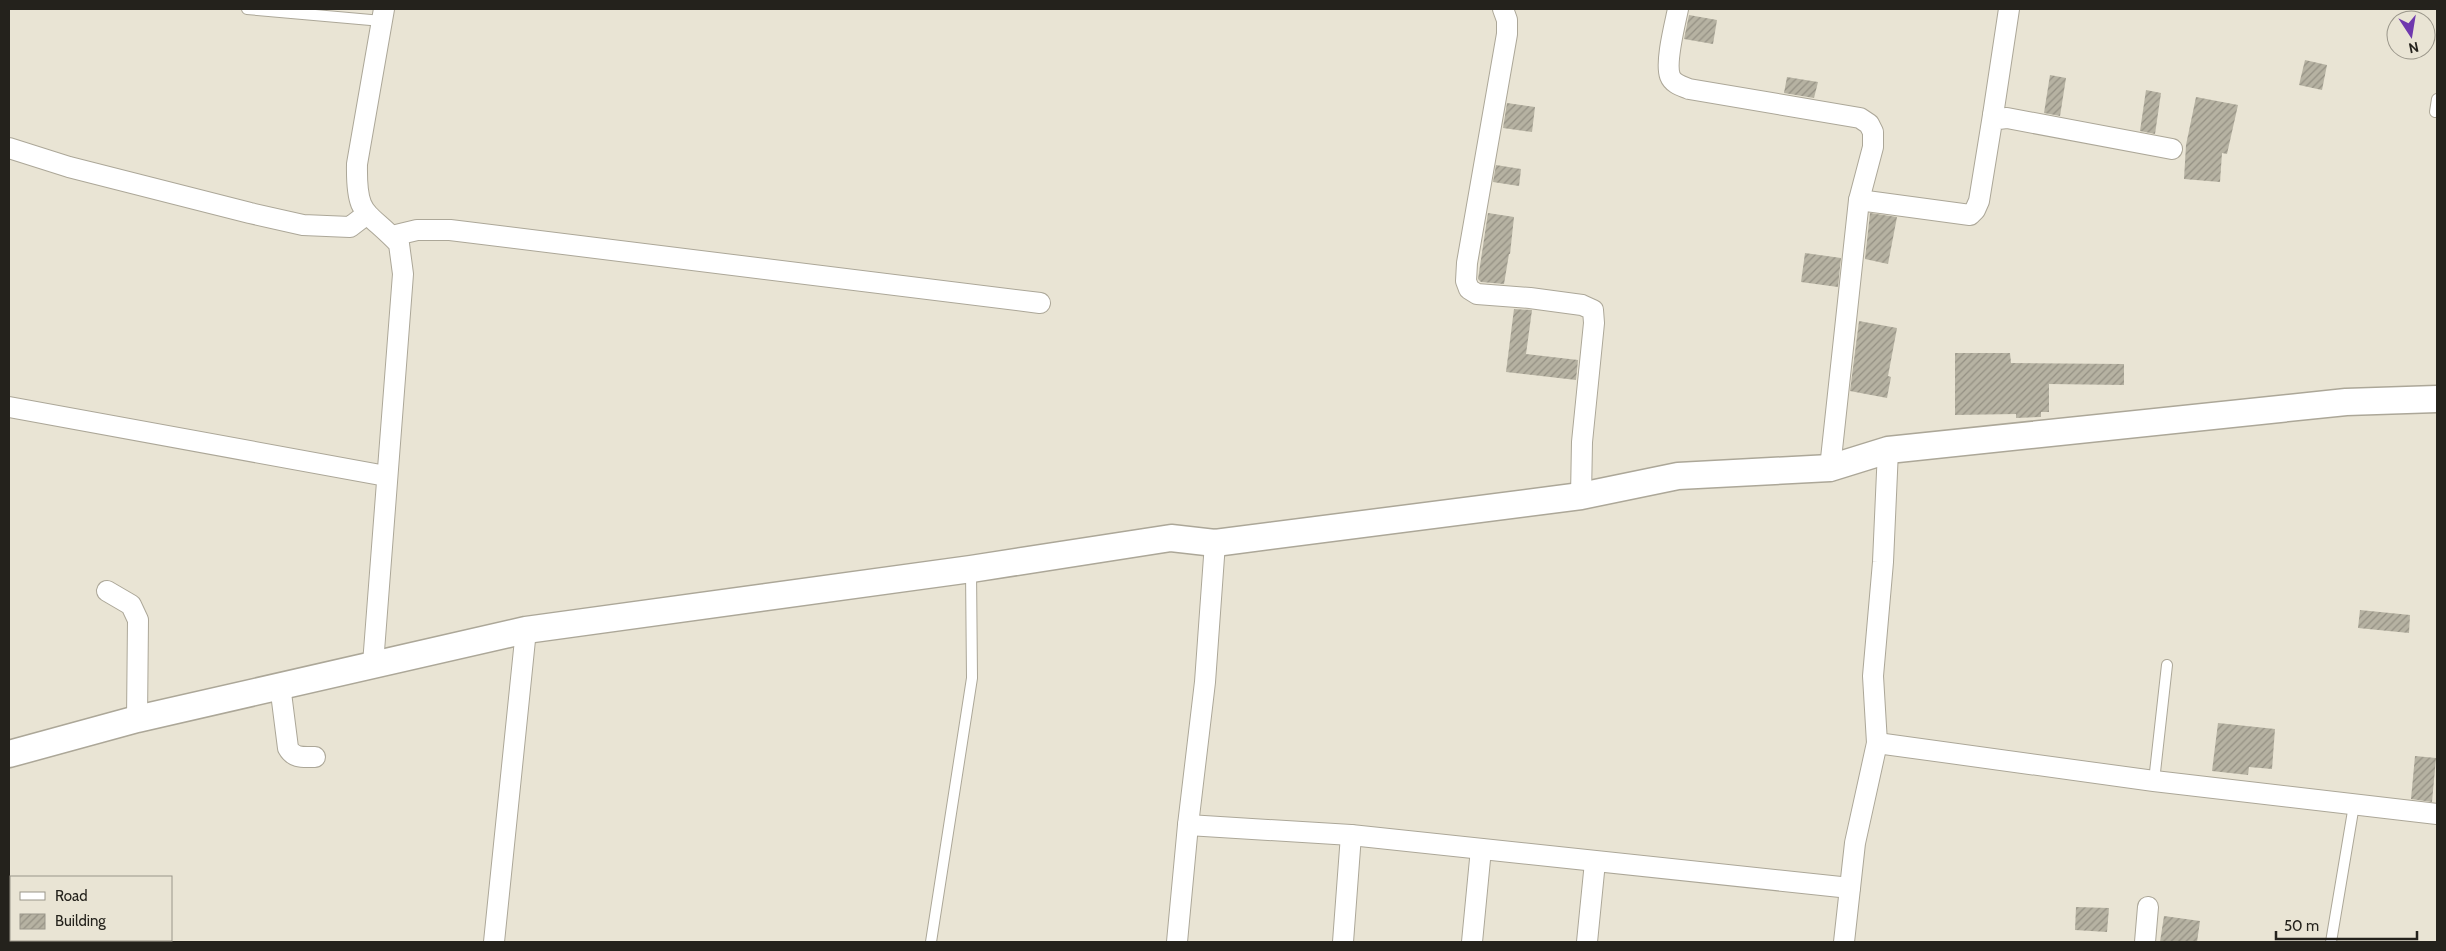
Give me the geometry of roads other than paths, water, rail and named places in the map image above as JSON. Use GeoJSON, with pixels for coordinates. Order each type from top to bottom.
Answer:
{"type":"FeatureCollection","features":[{"type":"Feature","properties":{"kind":"street"},"geometry":{"type":"LineString","coordinates":[[1503,9],[1508,20],[1507,34],[1467,264],[1466,281],[1469,289],[1478,294],[1582,305],[1592,310],[1594,323],[1582,442],[1581,496]]}},
{"type":"Feature","properties":{"kind":"street"},"geometry":{"type":"LineString","coordinates":[[1678,9],[1669,64],[1670,76],[1676,84],[1689,89],[1860,118],[1869,124],[1873,132],[1873,147],[1859,200],[1830,468]]}},
{"type":"Feature","properties":{"kind":"street"},"geometry":{"type":"LineString","coordinates":[[1859,200],[1970,215],[1975,210],[1979,202],[2009,9]]}},
{"type":"Feature","properties":{"kind":"street"},"geometry":{"type":"LineString","coordinates":[[373,664],[403,274],[399,244],[367,214],[360,203],[357,188],[357,164],[383,15]]}},
{"type":"Feature","properties":{"kind":"street"},"geometry":{"type":"LineString","coordinates":[[1993,115],[1998,119],[2007,118],[2172,149]]}},
{"type":"Feature","properties":{"kind":"street"},"geometry":{"type":"LineString","coordinates":[[9,148],[69,167],[303,225],[350,227],[367,214]]}},
{"type":"Feature","properties":{"kind":"street"},"geometry":{"type":"LineString","coordinates":[[392,236],[418,230],[450,230],[1040,303]]}},
{"type":"Feature","properties":{"kind":"street"},"geometry":{"type":"LineString","coordinates":[[9,754],[137,719],[526,630],[971,569],[1171,538],[1215,543],[1581,496],[1678,476],[1830,468],[1888,450],[2346,402],[2437,399]]}},
{"type":"Feature","properties":{"kind":"street"},"geometry":{"type":"LineString","coordinates":[[9,407],[386,476]]}},
{"type":"Feature","properties":{"kind":"street"},"geometry":{"type":"LineString","coordinates":[[1844,942],[1855,843],[1877,743],[1873,676],[1883,562],[1888,450]]}},
{"type":"Feature","properties":{"kind":"street"},"geometry":{"type":"LineString","coordinates":[[1177,942],[1188,824],[1205,682],[1215,543]]}},
{"type":"Feature","properties":{"kind":"street"},"geometry":{"type":"LineString","coordinates":[[107,591],[131,605],[138,620],[137,719]]}},
{"type":"Feature","properties":{"kind":"street"},"geometry":{"type":"LineString","coordinates":[[494,942],[526,630]]}},
{"type":"Feature","properties":{"kind":"street"},"geometry":{"type":"LineString","coordinates":[[280,685],[288,748],[291,754],[298,758],[315,757]]}},
{"type":"Feature","properties":{"kind":"street"},"geometry":{"type":"LineString","coordinates":[[1877,743],[2154,781],[2437,814]]}},
{"type":"Feature","properties":{"kind":"street"},"geometry":{"type":"LineString","coordinates":[[1188,824],[1351,835],[1850,888]]}},
{"type":"Feature","properties":{"kind":"street"},"geometry":{"type":"LineString","coordinates":[[1343,942],[1351,835]]}},
{"type":"Feature","properties":{"kind":"street"},"geometry":{"type":"LineString","coordinates":[[1472,942],[1481,849]]}},
{"type":"Feature","properties":{"kind":"street"},"geometry":{"type":"LineString","coordinates":[[1587,942],[1596,862]]}},
{"type":"Feature","properties":{"kind":"street"},"geometry":{"type":"LineString","coordinates":[[2145,942],[2148,907]]}},
{"type":"Feature","properties":{"kind":"lane"},"geometry":{"type":"LineString","coordinates":[[248,9],[383,15]]}},
{"type":"Feature","properties":{"kind":"lane"},"geometry":{"type":"LineString","coordinates":[[2435,112],[2437,100]]}},
{"type":"Feature","properties":{"kind":"lane"},"geometry":{"type":"LineString","coordinates":[[932,942],[969,703],[973,653],[971,569]]}},
{"type":"Feature","properties":{"kind":"lane"},"geometry":{"type":"LineString","coordinates":[[2154,781],[2167,665]]}},
{"type":"Feature","properties":{"kind":"lane"},"geometry":{"type":"LineString","coordinates":[[2331,942],[2354,805]]}}]}
